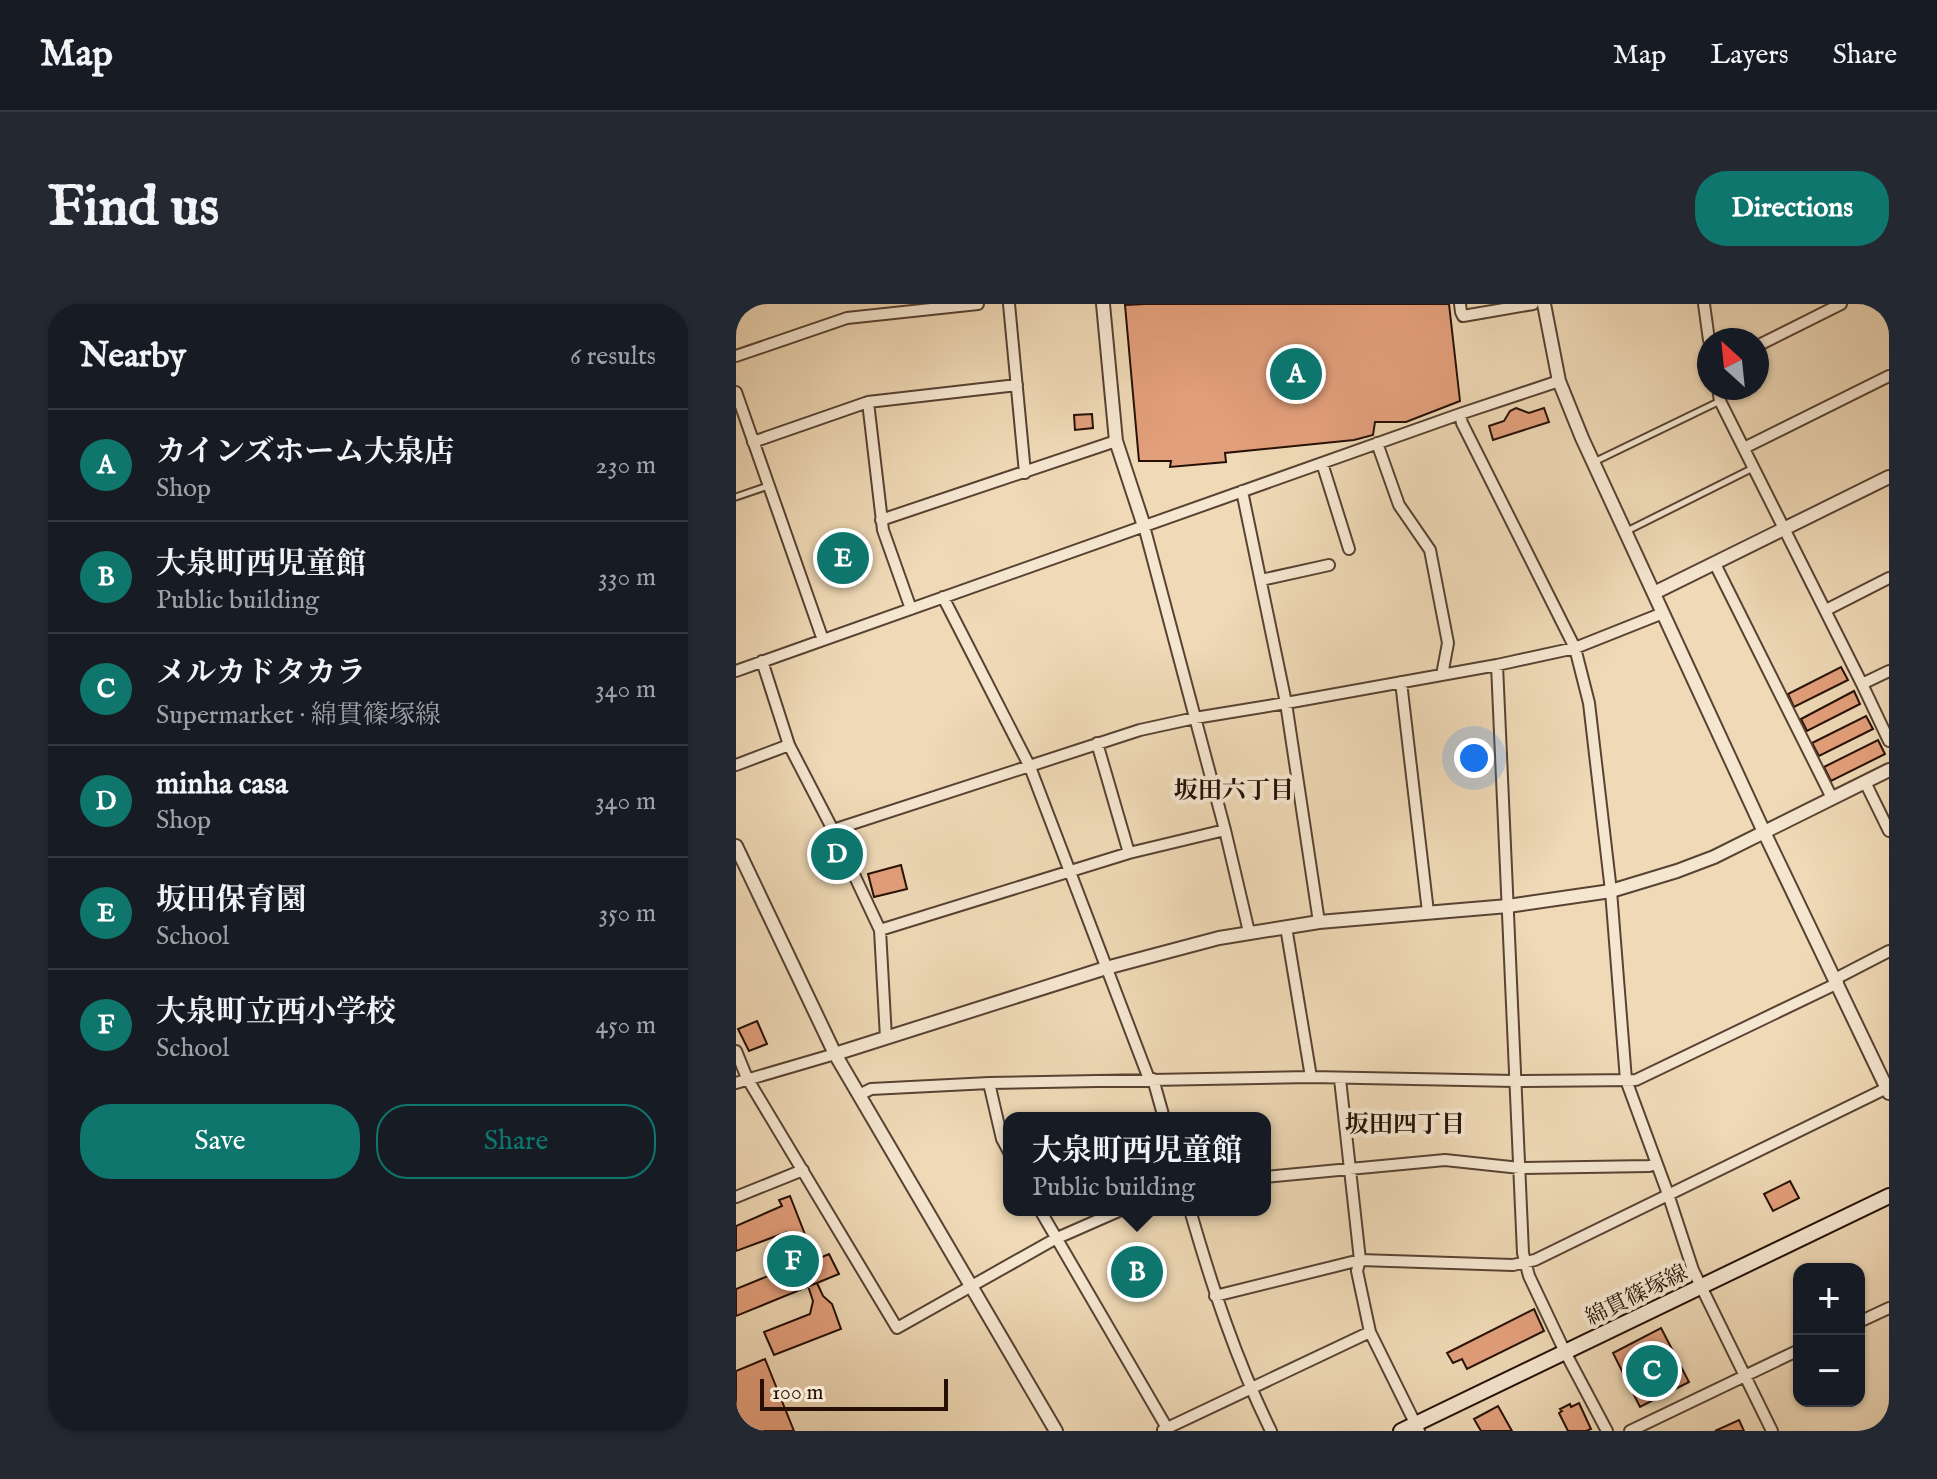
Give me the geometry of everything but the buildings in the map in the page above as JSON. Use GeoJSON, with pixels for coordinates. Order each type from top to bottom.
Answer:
{"type":"FeatureCollection","features":[{"type":"Feature","properties":{"kind":"main road","name":"綿貫篠塚線"},"geometry":{"type":"LineString","coordinates":[[1412,1429],[1889,1196]]}},
{"type":"Feature","properties":{"kind":"street"},"geometry":{"type":"LineString","coordinates":[[736,356],[847,318],[891,308],[978,304]]}},
{"type":"Feature","properties":{"kind":"street"},"geometry":{"type":"LineString","coordinates":[[1009,304],[1025,473]]}},
{"type":"Feature","properties":{"kind":"street"},"geometry":{"type":"LineString","coordinates":[[1103,304],[1116,441],[1144,526],[1249,932]]}},
{"type":"Feature","properties":{"kind":"street"},"geometry":{"type":"LineString","coordinates":[[1460,304],[1463,316],[1533,304]]}},
{"type":"Feature","properties":{"kind":"street"},"geometry":{"type":"LineString","coordinates":[[1215,1296],[1360,1260],[1513,1265],[1535,1260],[1888,1089],[1764,832],[1593,462],[1559,381],[1544,304]]}},
{"type":"Feature","properties":{"kind":"street"},"geometry":{"type":"LineString","coordinates":[[1704,304],[1707,328]]}},
{"type":"Feature","properties":{"kind":"street"},"geometry":{"type":"LineString","coordinates":[[1769,340],[1841,304]]}},
{"type":"Feature","properties":{"kind":"street"},"geometry":{"type":"LineString","coordinates":[[1744,448],[1889,376]]}},
{"type":"Feature","properties":{"kind":"street"},"geometry":{"type":"LineString","coordinates":[[736,671],[1559,381]]}},
{"type":"Feature","properties":{"kind":"street"},"geometry":{"type":"LineString","coordinates":[[753,442],[868,402],[1017,385]]}},
{"type":"Feature","properties":{"kind":"street"},"geometry":{"type":"LineString","coordinates":[[736,392],[823,640]]}},
{"type":"Feature","properties":{"kind":"street"},"geometry":{"type":"LineString","coordinates":[[1720,401],[1889,741]]}},
{"type":"Feature","properties":{"kind":"street"},"geometry":{"type":"LineString","coordinates":[[868,402],[883,530],[911,609]]}},
{"type":"Feature","properties":{"kind":"street"},"geometry":{"type":"LineString","coordinates":[[1460,414],[1575,648],[1589,703],[1611,891],[1626,1080],[1693,1270],[1772,1431]]}},
{"type":"Feature","properties":{"kind":"street"},"geometry":{"type":"LineString","coordinates":[[881,520],[1116,441]]}},
{"type":"Feature","properties":{"kind":"street"},"geometry":{"type":"LineString","coordinates":[[1377,443],[1399,505],[1430,550],[1448,643],[1442,675]]}},
{"type":"Feature","properties":{"kind":"street"},"geometry":{"type":"LineString","coordinates":[[1322,463],[1349,549]]}},
{"type":"Feature","properties":{"kind":"street"},"geometry":{"type":"LineString","coordinates":[[1654,593],[1889,477]]}},
{"type":"Feature","properties":{"kind":"street"},"geometry":{"type":"LineString","coordinates":[[1242,491],[1286,703],[1319,922]]}},
{"type":"Feature","properties":{"kind":"street"},"geometry":{"type":"LineString","coordinates":[[1715,564],[1832,798]]}},
{"type":"Feature","properties":{"kind":"street"},"geometry":{"type":"LineString","coordinates":[[1261,580],[1329,565]]}},
{"type":"Feature","properties":{"kind":"street"},"geometry":{"type":"LineString","coordinates":[[1826,610],[1889,578]]}},
{"type":"Feature","properties":{"kind":"street"},"geometry":{"type":"LineString","coordinates":[[943,597],[1030,767],[1162,1112]]}},
{"type":"Feature","properties":{"kind":"street"},"geometry":{"type":"LineString","coordinates":[[833,830],[1140,730],[1575,648],[1663,613]]}},
{"type":"Feature","properties":{"kind":"street"},"geometry":{"type":"LineString","coordinates":[[762,661],[789,745],[880,930],[886,1038]]}},
{"type":"Feature","properties":{"kind":"street"},"geometry":{"type":"LineString","coordinates":[[1497,665],[1523,1253],[1565,1352],[1607,1431]]}},
{"type":"Feature","properties":{"kind":"street"},"geometry":{"type":"LineString","coordinates":[[1862,684],[1889,671]]}},
{"type":"Feature","properties":{"kind":"street"},"geometry":{"type":"LineString","coordinates":[[1401,682],[1428,912]]}},
{"type":"Feature","properties":{"kind":"street"},"geometry":{"type":"LineString","coordinates":[[1097,743],[1129,853]]}},
{"type":"Feature","properties":{"kind":"street"},"geometry":{"type":"LineString","coordinates":[[736,765],[789,745]]}},
{"type":"Feature","properties":{"kind":"street"},"geometry":{"type":"LineString","coordinates":[[736,1083],[1106,968],[1249,932],[1319,922],[1508,906],[1611,891],[1702,862],[1889,770]]}},
{"type":"Feature","properties":{"kind":"street"},"geometry":{"type":"LineString","coordinates":[[1865,782],[1889,831]]}},
{"type":"Feature","properties":{"kind":"street"},"geometry":{"type":"LineString","coordinates":[[880,930],[1129,853],[1225,830]]}},
{"type":"Feature","properties":{"kind":"street"},"geometry":{"type":"LineString","coordinates":[[736,846],[835,1054],[1056,1431]]}},
{"type":"Feature","properties":{"kind":"street"},"geometry":{"type":"LineString","coordinates":[[1286,927],[1311,1077]]}},
{"type":"Feature","properties":{"kind":"street"},"geometry":{"type":"LineString","coordinates":[[859,1095],[871,1089],[1151,1079],[1636,1080],[1836,981],[1889,951]]}},
{"type":"Feature","properties":{"kind":"street"},"geometry":{"type":"LineString","coordinates":[[736,1051],[747,1078],[897,1328],[1055,1239],[1107,1216]]}},
{"type":"Feature","properties":{"kind":"street"},"geometry":{"type":"LineString","coordinates":[[1340,1079],[1360,1260],[1357,1271],[1370,1332],[1412,1429]]}},
{"type":"Feature","properties":{"kind":"street"},"geometry":{"type":"LineString","coordinates":[[989,1083],[1003,1141]]}},
{"type":"Feature","properties":{"kind":"street"},"geometry":{"type":"LineString","coordinates":[[1271,1177],[1445,1160],[1520,1168],[1656,1164]]}},
{"type":"Feature","properties":{"kind":"street"},"geometry":{"type":"LineString","coordinates":[[736,1197],[803,1170]]}},
{"type":"Feature","properties":{"kind":"street"},"geometry":{"type":"LineString","coordinates":[[1043,1216],[1164,1430],[1370,1332]]}},
{"type":"Feature","properties":{"kind":"street"},"geometry":{"type":"LineString","coordinates":[[1192,1216],[1215,1296],[1271,1431]]}},
{"type":"Feature","properties":{"kind":"street"},"geometry":{"type":"LineString","coordinates":[[1865,1319],[1889,1308]]}},
{"type":"Feature","properties":{"kind":"street"},"geometry":{"type":"LineString","coordinates":[[1630,1431],[1793,1353]]}},
{"type":"Feature","properties":{"kind":"lane"},"geometry":{"type":"LineString","coordinates":[[1593,462],[1720,401]]}},
{"type":"Feature","properties":{"kind":"lane"},"geometry":{"type":"LineString","coordinates":[[1626,532],[1753,468]]}},
{"type":"Feature","properties":{"kind":"lane"},"geometry":{"type":"LineString","coordinates":[[736,497],[768,486]]}},
{"type":"Feature","properties":{"kind":"place","name":"カインズホーム大泉店"},"geometry":{"type":"Point","coordinates":[1296,374]}},
{"type":"Feature","properties":{"kind":"place","name":"坂田保育園"},"geometry":{"type":"Point","coordinates":[843,558]}},
{"type":"Feature","properties":{"kind":"place","name":"minha casa"},"geometry":{"type":"Point","coordinates":[837,854]}},
{"type":"Feature","properties":{"kind":"place","name":"大泉町立西小学校"},"geometry":{"type":"Point","coordinates":[793,1261]}},
{"type":"Feature","properties":{"kind":"place","name":"大泉町西児童館"},"geometry":{"type":"Point","coordinates":[1137,1272]}},
{"type":"Feature","properties":{"kind":"place","name":"メルカドタカラ"},"geometry":{"type":"Point","coordinates":[1652,1371]}},
{"type":"Feature","properties":{"kind":"district","name":"坂田六丁目"},"geometry":{"type":"Point","coordinates":[1234,790]}},
{"type":"Feature","properties":{"kind":"district","name":"坂田四丁目"},"geometry":{"type":"Point","coordinates":[1405,1124]}}]}
